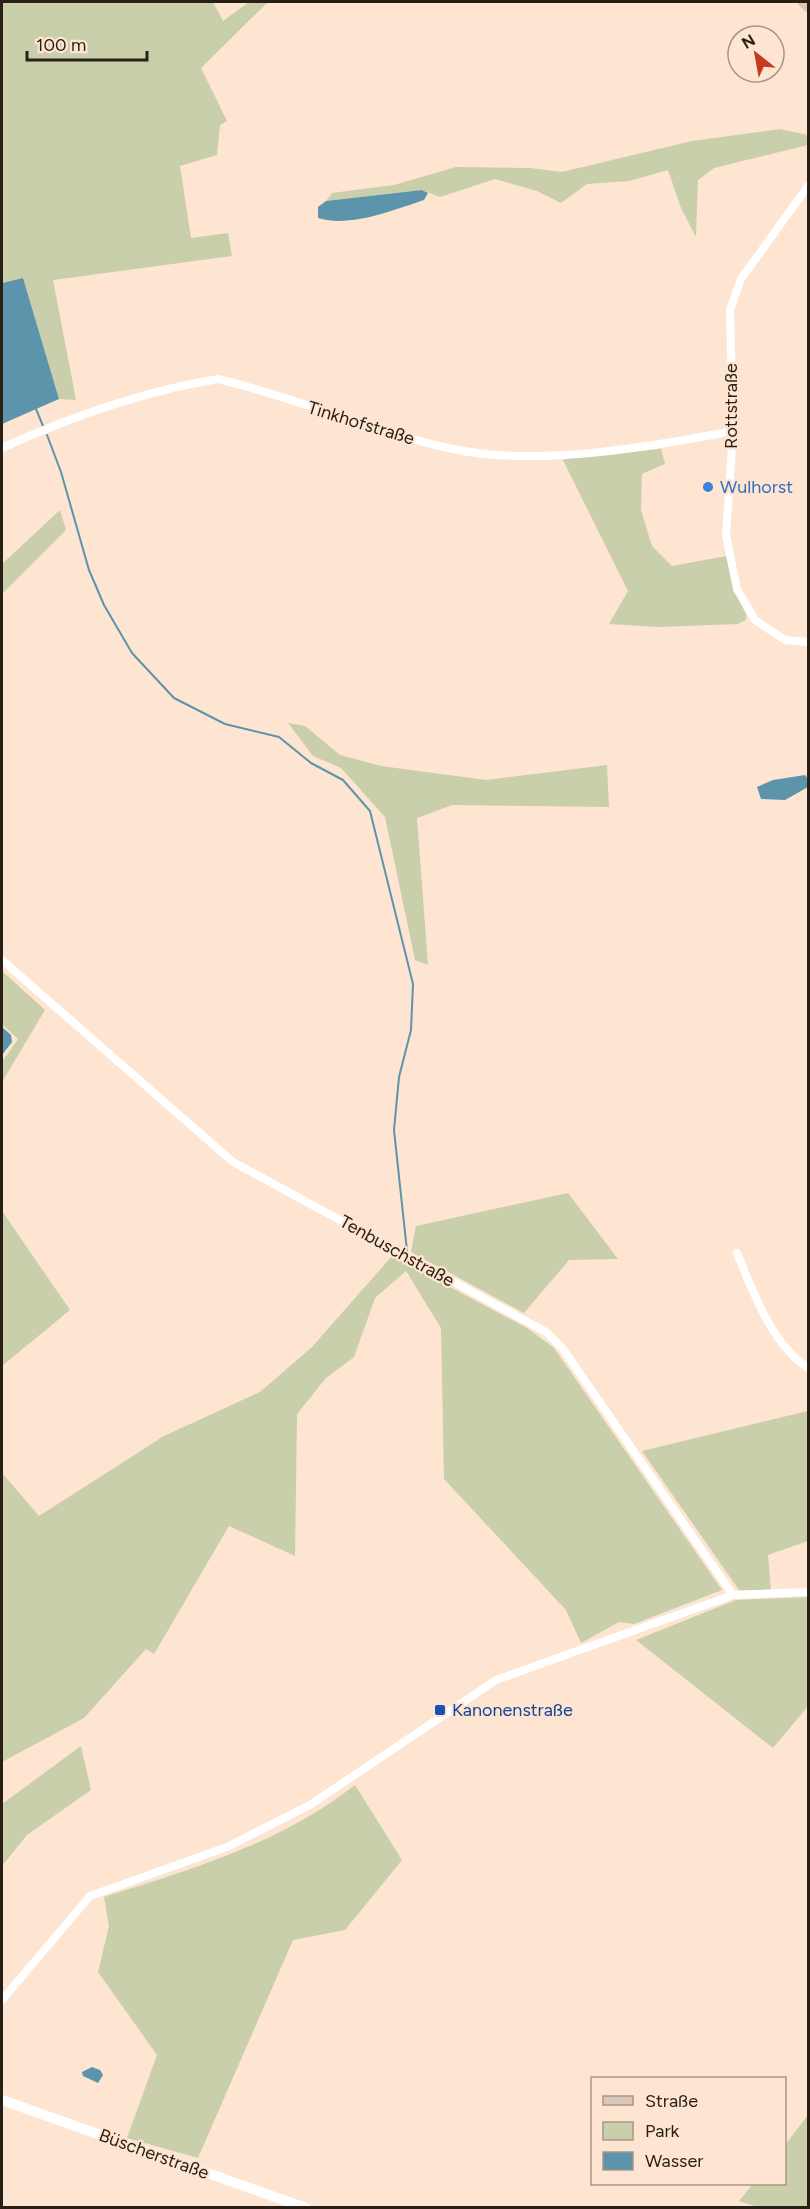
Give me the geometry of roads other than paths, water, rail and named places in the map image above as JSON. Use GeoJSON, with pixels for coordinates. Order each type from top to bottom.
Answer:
{"type":"FeatureCollection","features":[{"type":"Feature","properties":{"kind":"main road"},"geometry":{"type":"LineString","coordinates":[[804,2],[808,6]]}},
{"type":"Feature","properties":{"kind":"street","name":"Rottstraße"},"geometry":{"type":"LineString","coordinates":[[808,186],[741,279],[730,310],[733,431],[726,535],[737,589],[755,620],[785,640],[808,642]]}},
{"type":"Feature","properties":{"kind":"street","name":"Tinkhofstraße"},"geometry":{"type":"LineString","coordinates":[[2,447],[96,411],[195,383],[218,379],[403,437],[455,450],[498,455],[647,448],[733,431]]}},
{"type":"Feature","properties":{"kind":"street","name":"Tenbuschstraße"},"geometry":{"type":"LineString","coordinates":[[2,960],[233,1162],[546,1332],[563,1348],[733,1595]]}},
{"type":"Feature","properties":{"kind":"street"},"geometry":{"type":"LineString","coordinates":[[737,1253],[770,1326],[796,1360],[808,1368]]}},
{"type":"Feature","properties":{"kind":"street"},"geometry":{"type":"LineString","coordinates":[[2,2000],[90,1896],[227,1847],[310,1805],[496,1680],[733,1595],[808,1592]]}},
{"type":"Feature","properties":{"kind":"street","name":"Büscherstraße"},"geometry":{"type":"LineString","coordinates":[[2,2100],[306,2208]]}},
{"type":"Feature","properties":{"kind":"water"},"geometry":{"type":"Polygon","coordinates":[[[422,190],[428,193],[424,200],[385,213],[343,221],[318,218],[318,207],[326,201],[422,190]]]}},
{"type":"Feature","properties":{"kind":"water"},"geometry":{"type":"Polygon","coordinates":[[[23,278],[59,399],[2,424],[2,283],[23,278]]]}},
{"type":"Feature","properties":{"kind":"water"},"geometry":{"type":"Polygon","coordinates":[[[805,775],[808,779],[808,787],[785,800],[761,799],[757,787],[773,780],[805,775]]]}},
{"type":"Feature","properties":{"kind":"water"},"geometry":{"type":"Polygon","coordinates":[[[2,1027],[11,1035],[12,1042],[2,1055],[2,1027]]]}},
{"type":"Feature","properties":{"kind":"water"},"geometry":{"type":"Polygon","coordinates":[[[92,2067],[100,2070],[103,2075],[98,2083],[83,2076],[82,2072],[92,2067]]]}},
{"type":"Feature","properties":{"kind":"waterway"},"geometry":{"type":"LineString","coordinates":[[36,409],[43,426]]}},
{"type":"Feature","properties":{"kind":"waterway"},"geometry":{"type":"LineString","coordinates":[[47,435],[61,472],[89,570],[104,605],[132,653],[174,698],[225,724],[279,737],[311,763],[343,780],[370,811],[413,984],[411,1030],[399,1077],[394,1130],[407,1251]]}},
{"type":"Feature","properties":{"kind":"place","name":"Wulhorst"},"geometry":{"type":"Point","coordinates":[708,487]}},
{"type":"Feature","properties":{"kind":"place","name":"Kanonenstraße"},"geometry":{"type":"Point","coordinates":[440,1710]}}]}
